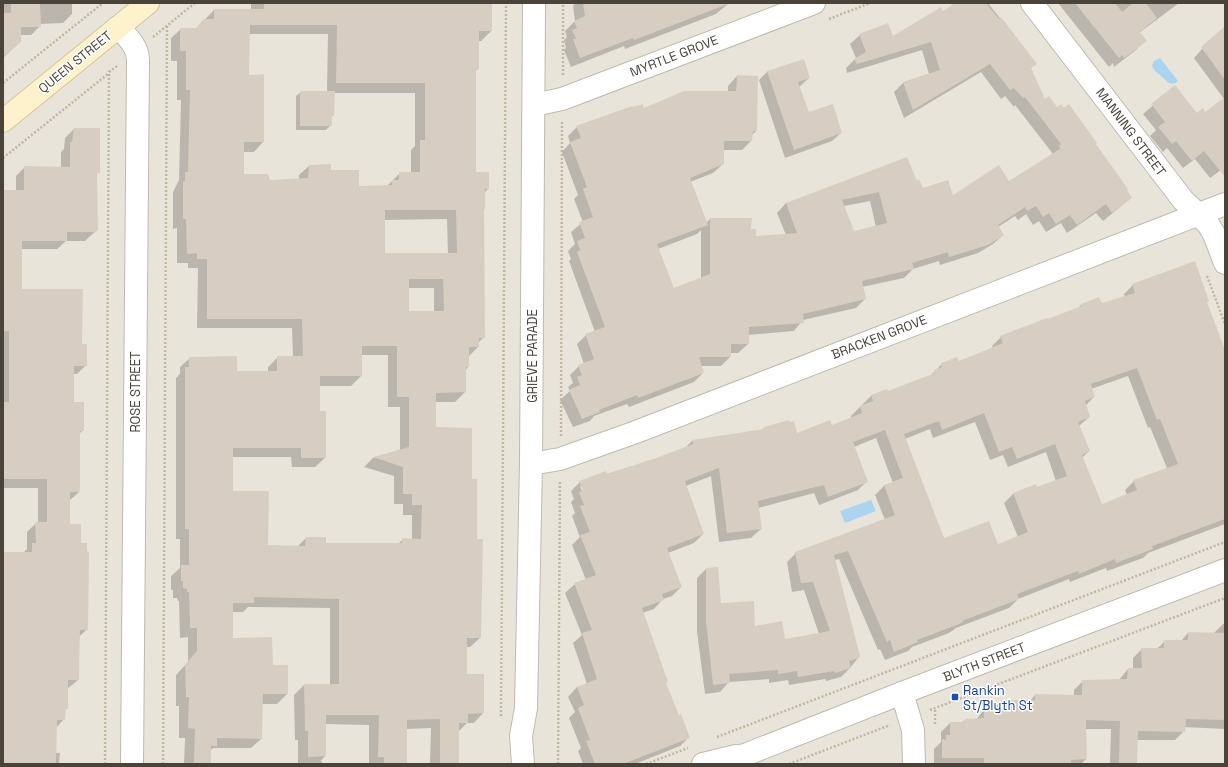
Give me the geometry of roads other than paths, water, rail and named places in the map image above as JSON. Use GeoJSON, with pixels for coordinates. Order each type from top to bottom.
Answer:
{"type":"FeatureCollection","features":[{"type":"Feature","properties":{"kind":"main road","name":"QUEEN STREET"},"geometry":{"type":"LineString","coordinates":[[3,121],[148,3]]}},
{"type":"Feature","properties":{"kind":"street","name":"GRIEVE PARADE"},"geometry":{"type":"LineString","coordinates":[[523,764],[521,736],[526,708],[531,464],[534,3]]}},
{"type":"Feature","properties":{"kind":"street","name":"MYRTLE GROVE"},"geometry":{"type":"LineString","coordinates":[[534,104],[562,99],[814,3]]}},
{"type":"Feature","properties":{"kind":"street","name":"MANNING STREET"},"geometry":{"type":"LineString","coordinates":[[1032,3],[1183,200],[1196,215],[1208,224],[1214,234],[1225,264]]}},
{"type":"Feature","properties":{"kind":"street","name":"ROSE STREET"},"geometry":{"type":"LineString","coordinates":[[118,27],[136,50],[138,60],[132,764]]}},
{"type":"Feature","properties":{"kind":"street","name":"BRACKEN GROVE"},"geometry":{"type":"LineString","coordinates":[[531,464],[560,459],[636,432],[1225,204]]}},
{"type":"Feature","properties":{"kind":"street","name":"BLYTH STREET"},"geometry":{"type":"LineString","coordinates":[[722,764],[743,754],[1225,570]]}},
{"type":"Feature","properties":{"kind":"street"},"geometry":{"type":"LineString","coordinates":[[902,693],[914,736],[914,764]]}},
{"type":"Feature","properties":{"kind":"street","name":"GRIEVE PARADE"},"geometry":{"type":"LineString","coordinates":[[526,708],[536,764]]}},
{"type":"Feature","properties":{"kind":"street","name":"BLYTH STREET"},"geometry":{"type":"LineString","coordinates":[[697,756],[743,754]]}},
{"type":"Feature","properties":{"kind":"water"},"geometry":{"type":"Polygon","coordinates":[[[1160,58],[1178,81],[1176,83],[1171,84],[1154,69],[1152,65],[1154,61],[1160,58]]]}},
{"type":"Feature","properties":{"kind":"water"},"geometry":{"type":"Polygon","coordinates":[[[871,500],[876,511],[845,523],[840,511],[871,500]]]}},
{"type":"Feature","properties":{"kind":"place","name":"Rankin St/Blyth St"},"geometry":{"type":"Point","coordinates":[955,697]}}]}
